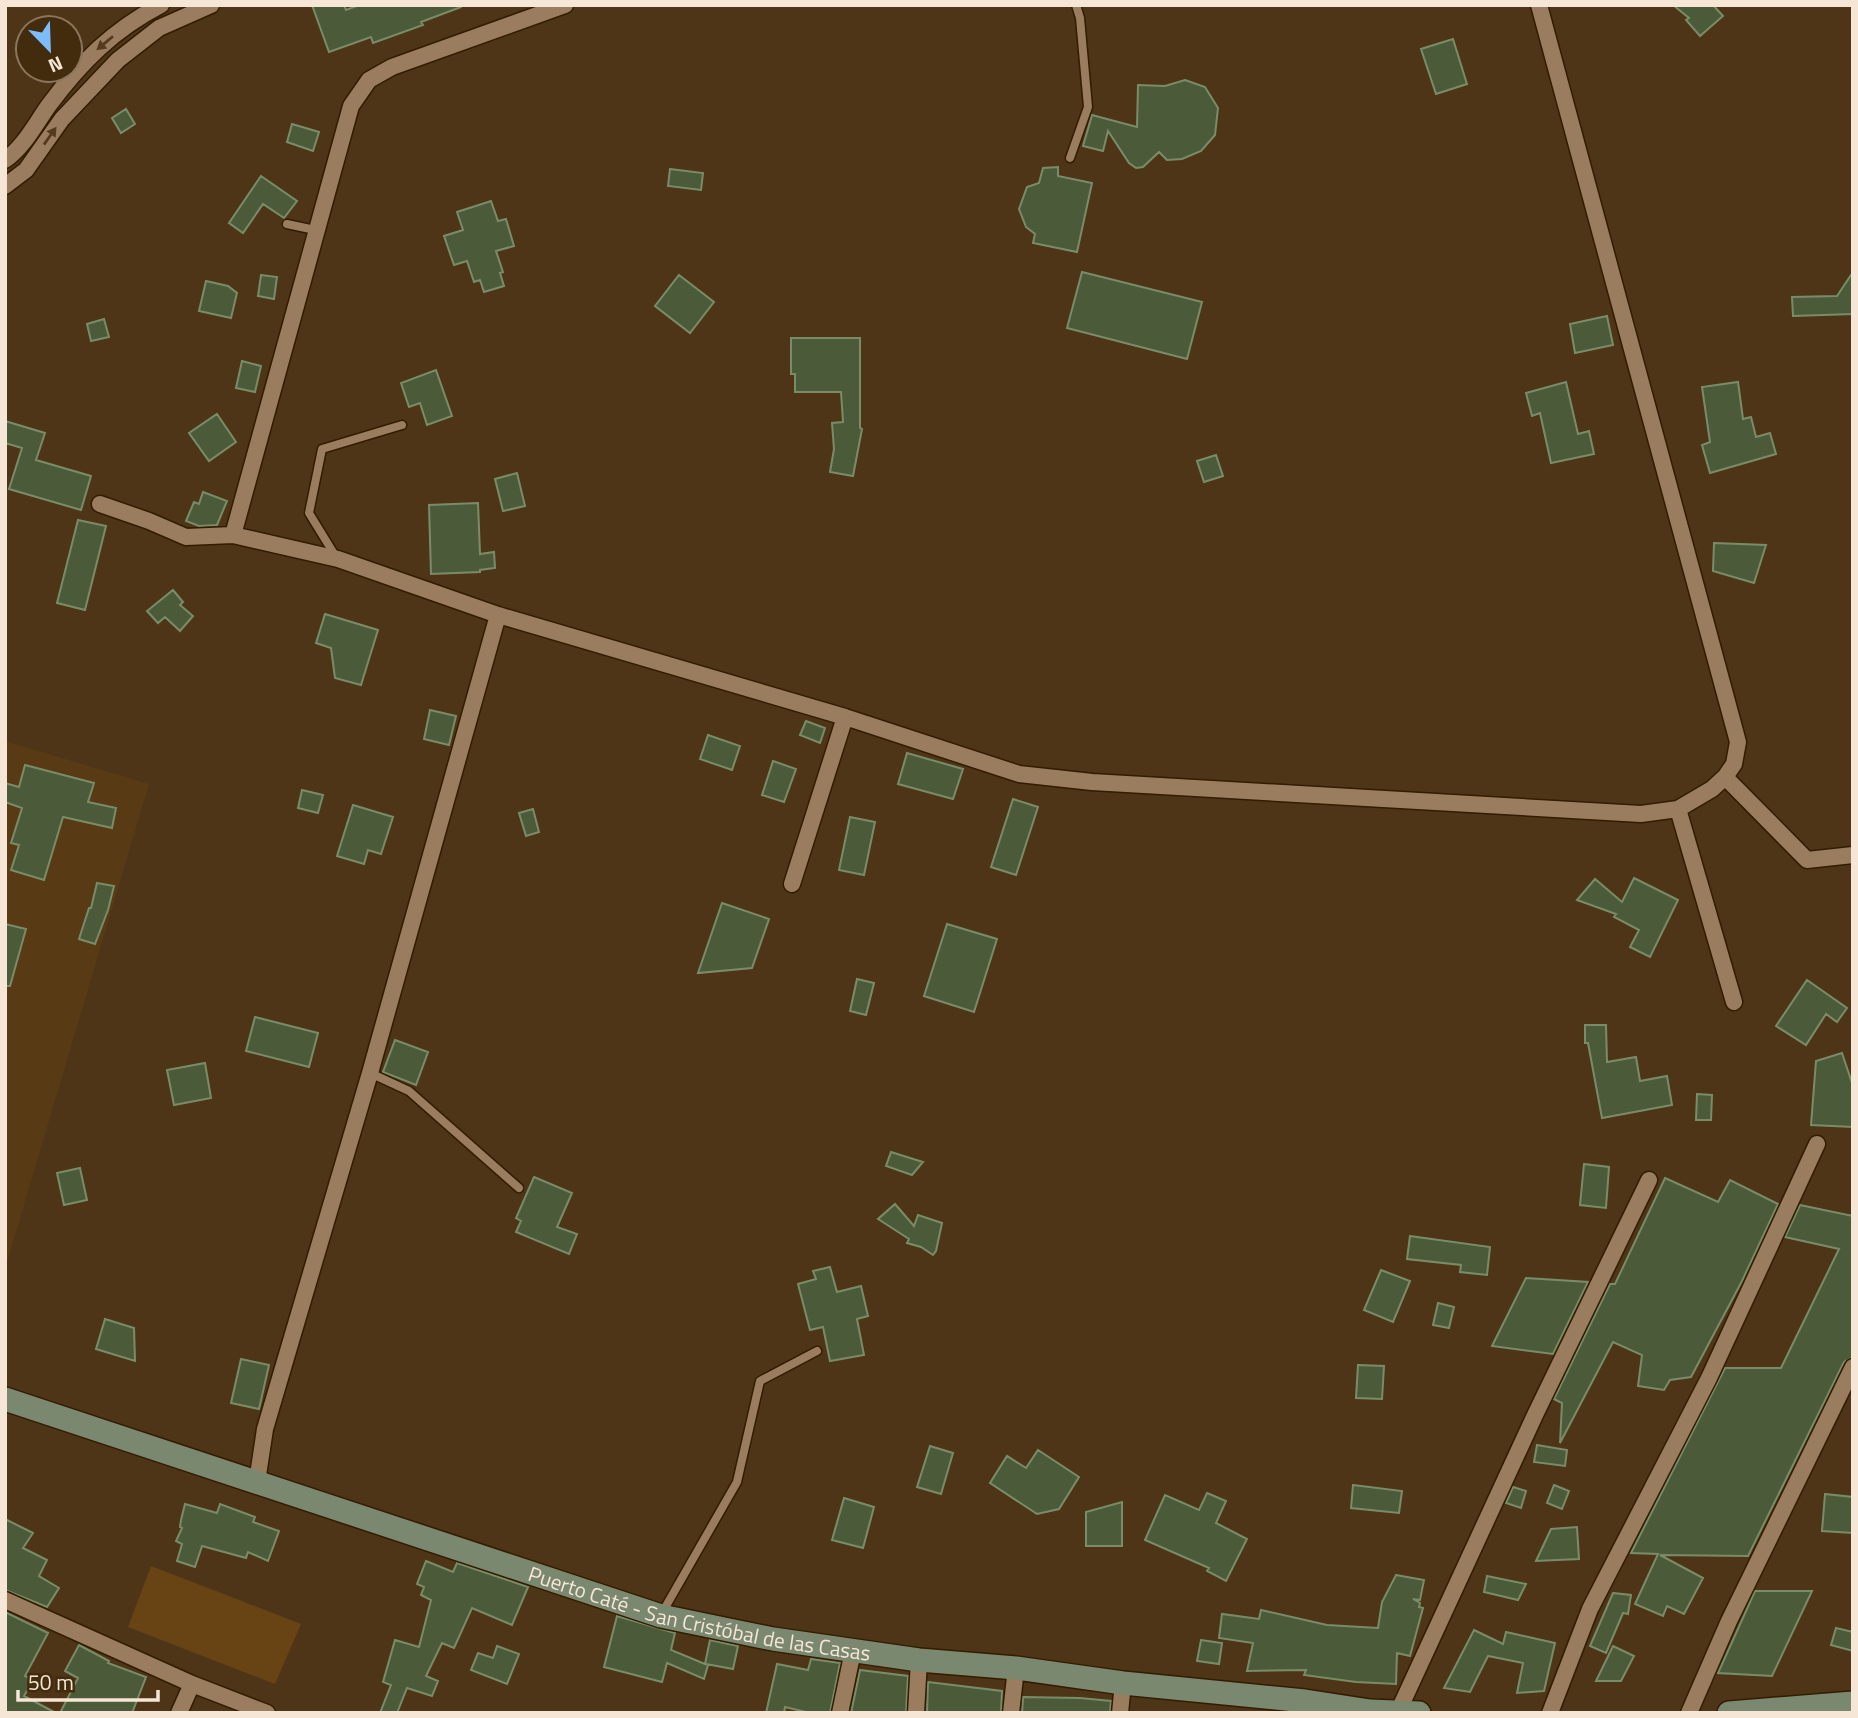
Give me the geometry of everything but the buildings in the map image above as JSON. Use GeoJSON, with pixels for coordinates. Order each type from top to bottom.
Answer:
{"type":"FeatureCollection","features":[{"type":"Feature","properties":{"kind":"main road","name":"Puerto Caté - San Cristóbal de las Casas"},"geometry":{"type":"LineString","coordinates":[[5,1399],[661,1616],[773,1639],[919,1660],[1016,1668],[1244,1704],[1305,1701],[1370,1712],[1408,1712]]}},
{"type":"Feature","properties":{"kind":"main road"},"geometry":{"type":"LineString","coordinates":[[1729,1713],[1853,1703]]}},
{"type":"Feature","properties":{"kind":"street"},"geometry":{"type":"LineString","coordinates":[[5,160],[30,133],[69,79],[101,44],[138,17],[161,5]]}},
{"type":"Feature","properties":{"kind":"street"},"geometry":{"type":"LineString","coordinates":[[6,184],[26,170],[62,119],[118,60],[159,27],[211,5]]}},
{"type":"Feature","properties":{"kind":"street"},"geometry":{"type":"LineString","coordinates":[[233,535],[351,106],[369,80],[392,67],[565,5]]}},
{"type":"Feature","properties":{"kind":"street"},"geometry":{"type":"LineString","coordinates":[[100,504],[186,537],[233,535],[338,559],[498,615],[845,717],[1018,774],[1092,782],[1641,814],[1678,809],[1712,789],[1725,777],[1734,764],[1738,741],[1539,5]]}},
{"type":"Feature","properties":{"kind":"street"},"geometry":{"type":"LineString","coordinates":[[257,1482],[265,1429],[370,1073],[498,615]]}},
{"type":"Feature","properties":{"kind":"street"},"geometry":{"type":"LineString","coordinates":[[792,884],[845,717]]}},
{"type":"Feature","properties":{"kind":"street"},"geometry":{"type":"LineString","coordinates":[[1725,777],[1807,860],[1853,855]]}},
{"type":"Feature","properties":{"kind":"street"},"geometry":{"type":"LineString","coordinates":[[1678,809],[1734,1002]]}},
{"type":"Feature","properties":{"kind":"street"},"geometry":{"type":"LineString","coordinates":[[1550,1713],[1590,1609],[1709,1378],[1816,1144]]}},
{"type":"Feature","properties":{"kind":"street"},"geometry":{"type":"LineString","coordinates":[[1408,1712],[1535,1415],[1649,1180]]}},
{"type":"Feature","properties":{"kind":"street"},"geometry":{"type":"LineString","coordinates":[[1689,1713],[1729,1622],[1853,1367]]}},
{"type":"Feature","properties":{"kind":"street"},"geometry":{"type":"LineString","coordinates":[[5,1600],[192,1684],[267,1713]]}},
{"type":"Feature","properties":{"kind":"street"},"geometry":{"type":"LineString","coordinates":[[840,1713],[853,1651]]}},
{"type":"Feature","properties":{"kind":"street"},"geometry":{"type":"LineString","coordinates":[[916,1713],[919,1660]]}},
{"type":"Feature","properties":{"kind":"street"},"geometry":{"type":"LineString","coordinates":[[1011,1713],[1016,1668]]}},
{"type":"Feature","properties":{"kind":"street"},"geometry":{"type":"LineString","coordinates":[[179,1713],[192,1684]]}},
{"type":"Feature","properties":{"kind":"street"},"geometry":{"type":"LineString","coordinates":[[1121,1713],[1123,1684]]}},
{"type":"Feature","properties":{"kind":"lane"},"geometry":{"type":"LineString","coordinates":[[1070,158],[1088,107],[1080,18],[1076,5]]}},
{"type":"Feature","properties":{"kind":"lane"},"geometry":{"type":"LineString","coordinates":[[287,224],[315,230]]}},
{"type":"Feature","properties":{"kind":"lane"},"geometry":{"type":"LineString","coordinates":[[338,559],[309,513],[322,449],[402,425]]}},
{"type":"Feature","properties":{"kind":"lane"},"geometry":{"type":"LineString","coordinates":[[370,1073],[409,1091],[519,1188]]}},
{"type":"Feature","properties":{"kind":"lane"},"geometry":{"type":"LineString","coordinates":[[661,1616],[737,1482],[760,1381],[817,1351]]}},
{"type":"Feature","properties":{"kind":"shaded area"},"geometry":{"type":"Polygon","coordinates":[[[5,741],[149,784],[5,1269],[5,741]]]}},
{"type":"Feature","properties":{"kind":"shaded area"},"geometry":{"type":"Polygon","coordinates":[[[151,1566],[301,1624],[275,1684],[128,1627],[151,1566]]]}}]}
